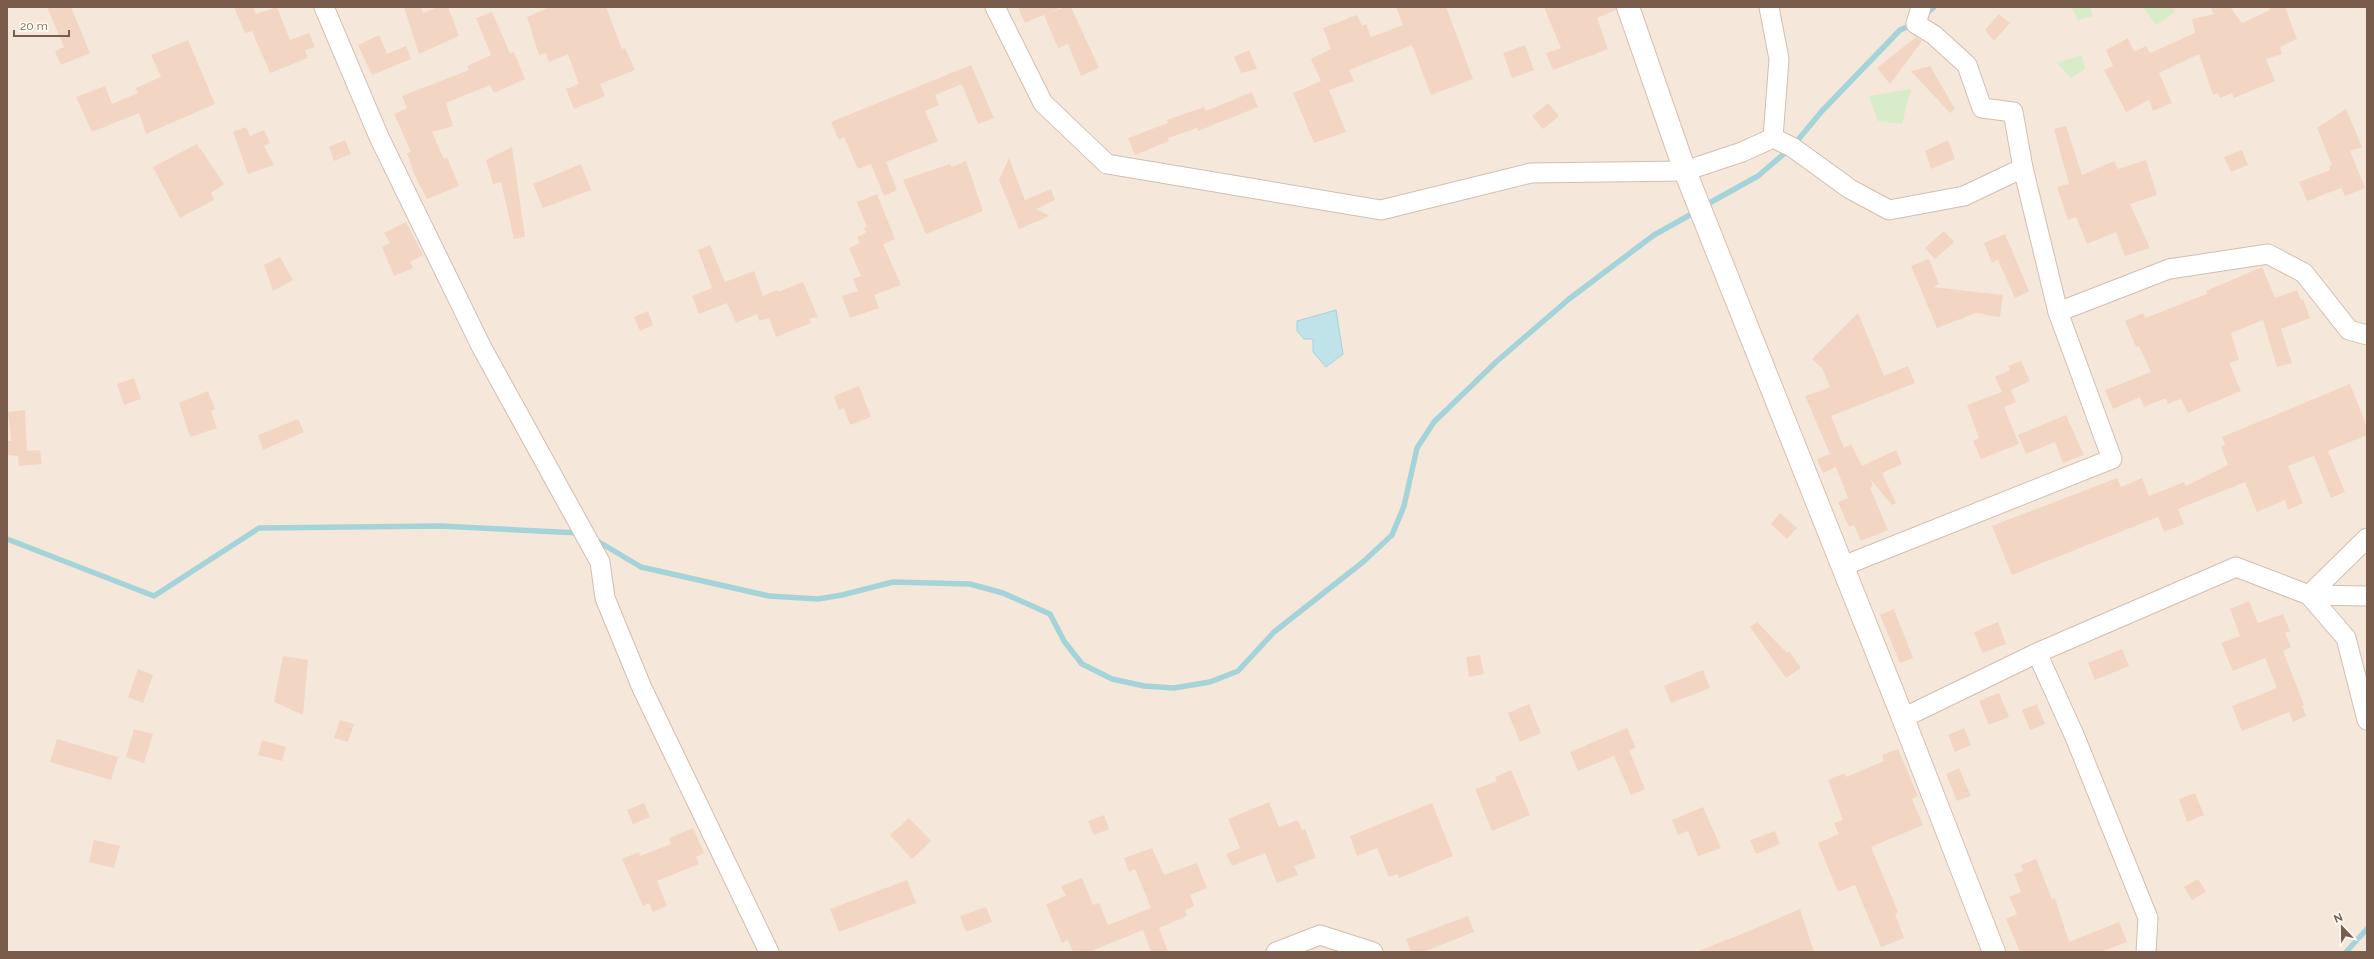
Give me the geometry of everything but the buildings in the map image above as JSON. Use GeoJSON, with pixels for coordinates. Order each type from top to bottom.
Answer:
{"type":"FeatureCollection","features":[{"type":"Feature","properties":{"kind":"street"},"geometry":{"type":"LineString","coordinates":[[324,7],[379,137],[482,348],[600,562],[605,598],[642,688],[769,952]]}},
{"type":"Feature","properties":{"kind":"street"},"geometry":{"type":"LineString","coordinates":[[995,7],[1043,103],[1107,164],[1381,210],[1531,173],[1685,171],[1742,152],[1774,138]]}},
{"type":"Feature","properties":{"kind":"street"},"geometry":{"type":"LineString","coordinates":[[1628,7],[1685,171],[1843,566],[1994,952]]}},
{"type":"Feature","properties":{"kind":"street"},"geometry":{"type":"LineString","coordinates":[[1769,7],[1779,59],[1774,138]]}},
{"type":"Feature","properties":{"kind":"street"},"geometry":{"type":"LineString","coordinates":[[1843,566],[2112,459],[2058,312],[2023,168],[2013,112],[1982,108],[1967,65],[1934,35],[1916,24],[1921,7]]}},
{"type":"Feature","properties":{"kind":"street"},"geometry":{"type":"LineString","coordinates":[[1774,138],[1792,147],[1850,189],[1889,210],[1964,196],[2023,168]]}},
{"type":"Feature","properties":{"kind":"street"},"geometry":{"type":"LineString","coordinates":[[2058,312],[2169,269],[2268,254],[2304,273],[2349,330],[2367,335]]}},
{"type":"Feature","properties":{"kind":"street"},"geometry":{"type":"LineString","coordinates":[[2309,595],[2367,538]]}},
{"type":"Feature","properties":{"kind":"street"},"geometry":{"type":"LineString","coordinates":[[1903,718],[2037,653],[2236,567],[2309,595],[2367,596]]}},
{"type":"Feature","properties":{"kind":"street"},"geometry":{"type":"LineString","coordinates":[[2309,595],[2346,638],[2367,720]]}},
{"type":"Feature","properties":{"kind":"street"},"geometry":{"type":"LineString","coordinates":[[2037,653],[2075,737],[2148,918],[2146,952]]}},
{"type":"Feature","properties":{"kind":"street"},"geometry":{"type":"LineString","coordinates":[[1276,952],[1320,935],[1373,952]]}},
{"type":"Feature","properties":{"kind":"shaded area"},"geometry":{"type":"Polygon","coordinates":[[[7,7],[2367,7],[2367,952],[7,952],[7,7]]]}},
{"type":"Feature","properties":{"kind":"green space"},"geometry":{"type":"Polygon","coordinates":[[[2071,7],[2090,7],[2093,16],[2078,20],[2071,7]]]}},
{"type":"Feature","properties":{"kind":"green space"},"geometry":{"type":"Polygon","coordinates":[[[2143,7],[2173,7],[2175,12],[2156,25],[2143,7]]]}},
{"type":"Feature","properties":{"kind":"green space"},"geometry":{"type":"Polygon","coordinates":[[[2082,55],[2085,69],[2071,78],[2057,63],[2082,55]]]}},
{"type":"Feature","properties":{"kind":"green space"},"geometry":{"type":"Polygon","coordinates":[[[1911,89],[1902,124],[1878,121],[1869,96],[1911,89]]]}},
{"type":"Feature","properties":{"kind":"water"},"geometry":{"type":"Polygon","coordinates":[[[1336,310],[1343,354],[1326,367],[1313,352],[1313,339],[1304,339],[1297,331],[1297,321],[1336,310]]]}},
{"type":"Feature","properties":{"kind":"waterway"},"geometry":{"type":"LineString","coordinates":[[1924,16],[1934,7]]}},
{"type":"Feature","properties":{"kind":"waterway"},"geometry":{"type":"LineString","coordinates":[[1704,206],[1758,176],[1792,147],[1822,111],[1900,30],[1914,24]]}},
{"type":"Feature","properties":{"kind":"waterway"},"geometry":{"type":"LineString","coordinates":[[594,539],[641,567],[769,596],[818,599],[842,595],[893,582],[970,584],[1003,593],[1050,614],[1064,641],[1082,664],[1112,679],[1144,686],[1174,688],[1210,682],[1238,671],[1274,632],[1363,562],[1392,535],[1404,506],[1417,448],[1434,422],[1496,362],[1569,299],[1654,235],[1697,211]]}},
{"type":"Feature","properties":{"kind":"waterway"},"geometry":{"type":"LineString","coordinates":[[7,539],[154,596],[259,528],[441,526],[579,533]]}},
{"type":"Feature","properties":{"kind":"waterway"},"geometry":{"type":"LineString","coordinates":[[2346,952],[2367,929]]}}]}
